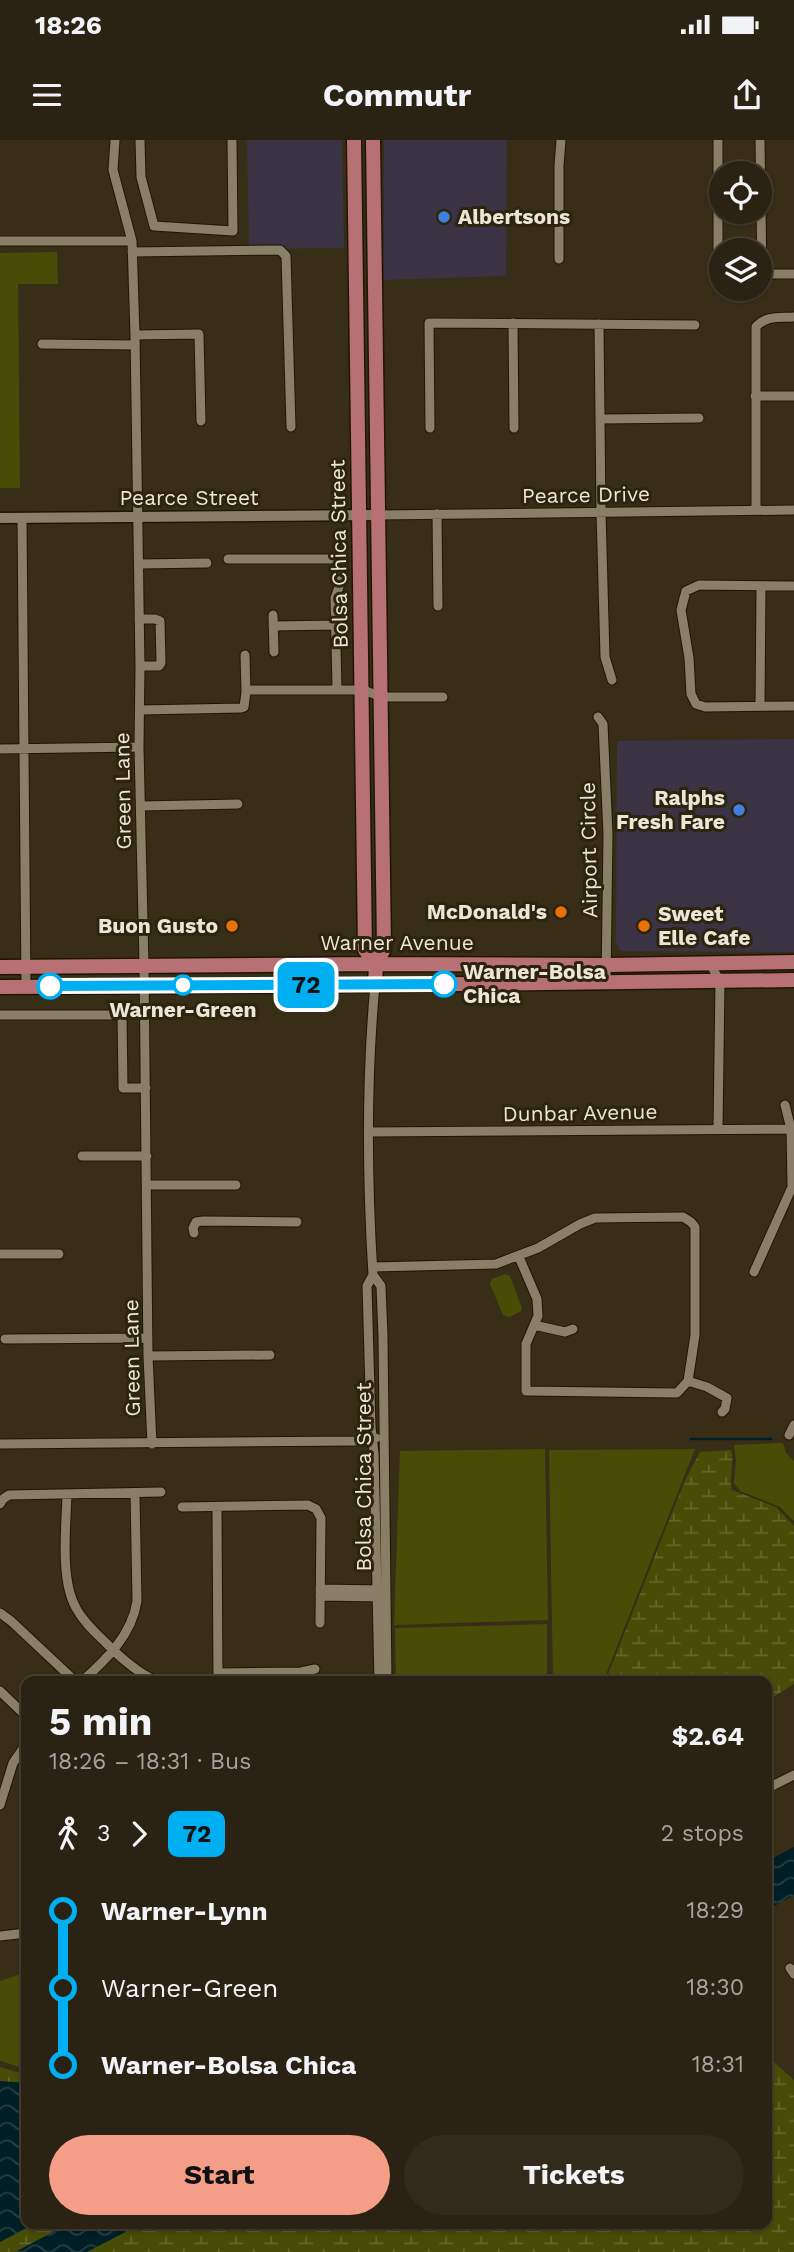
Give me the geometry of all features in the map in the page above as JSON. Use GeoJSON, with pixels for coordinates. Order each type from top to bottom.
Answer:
{"type":"FeatureCollection","features":[{"type":"Feature","properties":{"kind":"main road","name":"Bolsa Chica Street"},"geometry":{"type":"LineString","coordinates":[[354,140],[365,950],[376,964]]}},
{"type":"Feature","properties":{"kind":"main road","name":"Bolsa Chica Street"},"geometry":{"type":"LineString","coordinates":[[373,140],[384,949],[376,964],[375,985]]}},
{"type":"Feature","properties":{"kind":"main road"},"geometry":{"type":"LineString","coordinates":[[355,188],[374,187]]}},
{"type":"Feature","properties":{"kind":"main road"},"geometry":{"type":"LineString","coordinates":[[365,799],[383,799]]}},
{"type":"Feature","properties":{"kind":"main road","name":"Warner Avenue"},"geometry":{"type":"LineString","coordinates":[[0,967],[794,962]]}},
{"type":"Feature","properties":{"kind":"main road","name":"Warner Avenue"},"geometry":{"type":"LineString","coordinates":[[0,987],[720,982],[794,979]]}},
{"type":"Feature","properties":{"kind":"street","name":"Green Lane"},"geometry":{"type":"LineString","coordinates":[[115,140],[113,170],[132,241],[135,340],[148,1356],[152,1444]]}},
{"type":"Feature","properties":{"kind":"street"},"geometry":{"type":"LineString","coordinates":[[139,140],[141,177],[154,226],[233,231],[232,140]]}},
{"type":"Feature","properties":{"kind":"street"},"geometry":{"type":"LineString","coordinates":[[559,259],[561,140]]}},
{"type":"Feature","properties":{"kind":"street"},"geometry":{"type":"LineString","coordinates":[[718,140],[718,238]]}},
{"type":"Feature","properties":{"kind":"street"},"geometry":{"type":"LineString","coordinates":[[760,140],[761,238]]}},
{"type":"Feature","properties":{"kind":"street"},"geometry":{"type":"LineString","coordinates":[[0,241],[132,241]]}},
{"type":"Feature","properties":{"kind":"street"},"geometry":{"type":"LineString","coordinates":[[132,252],[280,250],[286,256],[291,427]]}},
{"type":"Feature","properties":{"kind":"street"},"geometry":{"type":"LineString","coordinates":[[772,274],[794,274]]}},
{"type":"Feature","properties":{"kind":"street"},"geometry":{"type":"LineString","coordinates":[[757,510],[756,327],[761,321],[771,318],[794,317]]}},
{"type":"Feature","properties":{"kind":"street"},"geometry":{"type":"LineString","coordinates":[[430,428],[429,323],[695,325]]}},
{"type":"Feature","properties":{"kind":"street"},"geometry":{"type":"LineString","coordinates":[[513,323],[514,428]]}},
{"type":"Feature","properties":{"kind":"street"},"geometry":{"type":"LineString","coordinates":[[599,324],[605,657],[612,680]]}},
{"type":"Feature","properties":{"kind":"street"},"geometry":{"type":"LineString","coordinates":[[42,344],[199,334],[201,421]]}},
{"type":"Feature","properties":{"kind":"street"},"geometry":{"type":"LineString","coordinates":[[755,396],[794,396]]}},
{"type":"Feature","properties":{"kind":"street"},"geometry":{"type":"LineString","coordinates":[[601,419],[699,418]]}},
{"type":"Feature","properties":{"kind":"street","name":"Pearce Drive"},"geometry":{"type":"LineString","coordinates":[[378,515],[794,510]]}},
{"type":"Feature","properties":{"kind":"street"},"geometry":{"type":"LineString","coordinates":[[437,514],[438,606]]}},
{"type":"Feature","properties":{"kind":"street","name":"Pearce Street"},"geometry":{"type":"LineString","coordinates":[[0,518],[378,515]]}},
{"type":"Feature","properties":{"kind":"street"},"geometry":{"type":"LineString","coordinates":[[22,518],[26,986]]}},
{"type":"Feature","properties":{"kind":"street"},"geometry":{"type":"LineString","coordinates":[[228,559],[338,558],[339,587],[335,598],[337,690]]}},
{"type":"Feature","properties":{"kind":"street"},"geometry":{"type":"LineString","coordinates":[[139,564],[207,563]]}},
{"type":"Feature","properties":{"kind":"street"},"geometry":{"type":"LineString","coordinates":[[794,586],[699,585],[686,591],[681,610],[689,659],[691,694],[696,704],[705,707],[794,706]]}},
{"type":"Feature","properties":{"kind":"street"},"geometry":{"type":"LineString","coordinates":[[760,706],[761,586]]}},
{"type":"Feature","properties":{"kind":"street"},"geometry":{"type":"LineString","coordinates":[[273,615],[274,652]]}},
{"type":"Feature","properties":{"kind":"street"},"geometry":{"type":"LineString","coordinates":[[139,620],[160,621],[161,663],[159,666],[140,666]]}},
{"type":"Feature","properties":{"kind":"street"},"geometry":{"type":"LineString","coordinates":[[273,626],[336,625]]}},
{"type":"Feature","properties":{"kind":"street"},"geometry":{"type":"LineString","coordinates":[[140,710],[241,708],[246,704],[245,655]]}},
{"type":"Feature","properties":{"kind":"street"},"geometry":{"type":"LineString","coordinates":[[246,692],[363,690],[382,697],[443,697]]}},
{"type":"Feature","properties":{"kind":"street","name":"Airport Circle"},"geometry":{"type":"LineString","coordinates":[[598,717],[603,724],[606,779],[606,983]]}},
{"type":"Feature","properties":{"kind":"street"},"geometry":{"type":"LineString","coordinates":[[0,748],[139,747]]}},
{"type":"Feature","properties":{"kind":"street"},"geometry":{"type":"LineString","coordinates":[[141,806],[238,804]]}},
{"type":"Feature","properties":{"kind":"street"},"geometry":{"type":"LineString","coordinates":[[709,963],[720,982],[718,1129]]}},
{"type":"Feature","properties":{"kind":"street","name":"Bolsa Chica Street"},"geometry":{"type":"LineString","coordinates":[[375,985],[370,1032],[369,1132],[373,1271],[367,1286],[387,1676]]}},
{"type":"Feature","properties":{"kind":"street"},"geometry":{"type":"LineString","coordinates":[[0,1016],[122,1015],[124,1088],[146,1088]]}},
{"type":"Feature","properties":{"kind":"street"},"geometry":{"type":"LineString","coordinates":[[754,1272],[792,1188],[791,1129],[785,1105]]}},
{"type":"Feature","properties":{"kind":"street","name":"Dunbar Avenue"},"geometry":{"type":"LineString","coordinates":[[369,1132],[791,1129]]}},
{"type":"Feature","properties":{"kind":"street"},"geometry":{"type":"LineString","coordinates":[[82,1156],[146,1156]]}},
{"type":"Feature","properties":{"kind":"street"},"geometry":{"type":"LineString","coordinates":[[147,1185],[236,1185]]}},
{"type":"Feature","properties":{"kind":"street"},"geometry":{"type":"LineString","coordinates":[[373,1271],[496,1264],[519,1257],[580,1224],[600,1217],[678,1216],[687,1219],[695,1227],[695,1335],[688,1381],[677,1393],[526,1391],[526,1344],[538,1316],[537,1299],[519,1257]]}},
{"type":"Feature","properties":{"kind":"street"},"geometry":{"type":"LineString","coordinates":[[194,1233],[196,1222],[203,1221],[297,1222]]}},
{"type":"Feature","properties":{"kind":"street"},"geometry":{"type":"LineString","coordinates":[[0,1254],[59,1254]]}},
{"type":"Feature","properties":{"kind":"street","name":"Bolsa Chica Street"},"geometry":{"type":"LineString","coordinates":[[373,1271],[381,1286],[385,1436],[379,1676]]}},
{"type":"Feature","properties":{"kind":"street"},"geometry":{"type":"LineString","coordinates":[[534,1325],[565,1332],[573,1329]]}},
{"type":"Feature","properties":{"kind":"street"},"geometry":{"type":"LineString","coordinates":[[5,1339],[148,1338]]}},
{"type":"Feature","properties":{"kind":"street"},"geometry":{"type":"LineString","coordinates":[[148,1356],[270,1355]]}},
{"type":"Feature","properties":{"kind":"street"},"geometry":{"type":"LineString","coordinates":[[688,1381],[727,1398],[722,1412]]}},
{"type":"Feature","properties":{"kind":"street"},"geometry":{"type":"LineString","coordinates":[[789,1435],[794,1425]]}},
{"type":"Feature","properties":{"kind":"street"},"geometry":{"type":"LineString","coordinates":[[0,1444],[152,1444],[373,1439],[385,1436]]}},
{"type":"Feature","properties":{"kind":"street"},"geometry":{"type":"LineString","coordinates":[[2,1501],[9,1495],[161,1492]]}},
{"type":"Feature","properties":{"kind":"street"},"geometry":{"type":"LineString","coordinates":[[85,1676],[128,1632],[136,1610],[135,1493]]}},
{"type":"Feature","properties":{"kind":"street"},"geometry":{"type":"LineString","coordinates":[[67,1495],[69,1593],[85,1621],[112,1649],[144,1676]]}},
{"type":"Feature","properties":{"kind":"street"},"geometry":{"type":"LineString","coordinates":[[182,1507],[308,1505],[316,1509],[321,1518],[320,1623]]}},
{"type":"Feature","properties":{"kind":"street"},"geometry":{"type":"LineString","coordinates":[[217,1507],[218,1676]]}},
{"type":"Feature","properties":{"kind":"street"},"geometry":{"type":"LineString","coordinates":[[320,1593],[381,1593]]}},
{"type":"Feature","properties":{"kind":"street"},"geometry":{"type":"LineString","coordinates":[[0,1614],[72,1676]]}},
{"type":"Feature","properties":{"kind":"street"},"geometry":{"type":"LineString","coordinates":[[235,1676],[315,1669]]}},
{"type":"Feature","properties":{"kind":"street"},"geometry":{"type":"LineString","coordinates":[[0,1691],[21,1711]]}},
{"type":"Feature","properties":{"kind":"street"},"geometry":{"type":"LineString","coordinates":[[0,1802],[13,1763],[21,1751]]}},
{"type":"Feature","properties":{"kind":"street"},"geometry":{"type":"LineString","coordinates":[[772,1786],[794,1775]]}},
{"type":"Feature","properties":{"kind":"street"},"geometry":{"type":"LineString","coordinates":[[0,1937],[21,1934]]}},
{"type":"Feature","properties":{"kind":"shaded area"},"geometry":{"type":"Polygon","coordinates":[[[247,140],[342,140],[344,248],[249,249],[247,140]]]}},
{"type":"Feature","properties":{"kind":"shaded area"},"geometry":{"type":"Polygon","coordinates":[[[384,140],[507,140],[506,276],[384,280],[384,140]]]}},
{"type":"Feature","properties":{"kind":"shaded area"},"geometry":{"type":"Polygon","coordinates":[[[794,739],[794,952],[620,951],[616,941],[617,741],[794,739]]]}},
{"type":"Feature","properties":{"kind":"green space"},"geometry":{"type":"Polygon","coordinates":[[[57,252],[58,284],[18,284],[20,488],[0,488],[0,253],[57,252]]]}},
{"type":"Feature","properties":{"kind":"green space"},"geometry":{"type":"Polygon","coordinates":[[[505,1274],[510,1276],[522,1308],[520,1312],[509,1317],[503,1315],[490,1284],[492,1279],[505,1274]]]}},
{"type":"Feature","properties":{"kind":"green space"},"geometry":{"type":"Polygon","coordinates":[[[783,1443],[786,1453],[794,1461],[794,1521],[780,1507],[740,1491],[734,1483],[734,1445],[783,1443]]]}},
{"type":"Feature","properties":{"kind":"green space"},"geometry":{"type":"Polygon","coordinates":[[[545,1449],[548,1620],[394,1625],[400,1451],[545,1449]]]}},
{"type":"Feature","properties":{"kind":"green space"},"geometry":{"type":"Polygon","coordinates":[[[695,1449],[605,1676],[553,1676],[549,1450],[695,1449]]]}},
{"type":"Feature","properties":{"kind":"green space"},"geometry":{"type":"Polygon","coordinates":[[[731,1450],[732,1490],[776,1507],[794,1526],[794,1684],[775,1696],[772,1702],[772,1676],[607,1676],[685,1480],[700,1452],[731,1450]]]}},
{"type":"Feature","properties":{"kind":"green space"},"geometry":{"type":"Polygon","coordinates":[[[547,1624],[547,1676],[396,1676],[395,1628],[547,1624]]]}},
{"type":"Feature","properties":{"kind":"green space"},"geometry":{"type":"Polygon","coordinates":[[[21,1975],[21,2067],[0,2061],[0,1981],[21,1975]]]}},
{"type":"Feature","properties":{"kind":"green space"},"geometry":{"type":"Polygon","coordinates":[[[772,2060],[794,2080],[794,2252],[0,2252],[0,2067],[21,2073],[21,2229],[772,2229],[772,2060]]]}},
{"type":"Feature","properties":{"kind":"water"},"geometry":{"type":"Polygon","coordinates":[[[794,1847],[794,1895],[772,1907],[772,1858],[794,1847]]]}},
{"type":"Feature","properties":{"kind":"water"},"geometry":{"type":"Polygon","coordinates":[[[0,2081],[21,2083],[21,2229],[25,2229],[0,2242],[0,2081]]]}},
{"type":"Feature","properties":{"kind":"water"},"geometry":{"type":"Polygon","coordinates":[[[59,2229],[131,2229],[87,2252],[15,2252],[59,2229]]]}},
{"type":"Feature","properties":{"kind":"waterway"},"geometry":{"type":"LineString","coordinates":[[691,1439],[771,1439]]}},
{"type":"Feature","properties":{"kind":"bus line","name":"72"},"geometry":{"type":"LineString","coordinates":[[50,986],[444,984]]}},
{"type":"Feature","properties":{"kind":"place","name":"Albertsons"},"geometry":{"type":"Point","coordinates":[444,217]}},
{"type":"Feature","properties":{"kind":"place","name":"Ralphs Fresh Fare"},"geometry":{"type":"Point","coordinates":[739,810]}},
{"type":"Feature","properties":{"kind":"place","name":"McDonald's"},"geometry":{"type":"Point","coordinates":[561,912]}},
{"type":"Feature","properties":{"kind":"place","name":"Buon Gusto"},"geometry":{"type":"Point","coordinates":[232,926]}},
{"type":"Feature","properties":{"kind":"place","name":"Sweet Elle Cafe"},"geometry":{"type":"Point","coordinates":[644,926]}},
{"type":"Feature","properties":{"kind":"place","name":"Warner-Bolsa Chica"},"geometry":{"type":"Point","coordinates":[444,984]}},
{"type":"Feature","properties":{"kind":"place","name":"Warner-Green"},"geometry":{"type":"Point","coordinates":[183,985]}}]}
